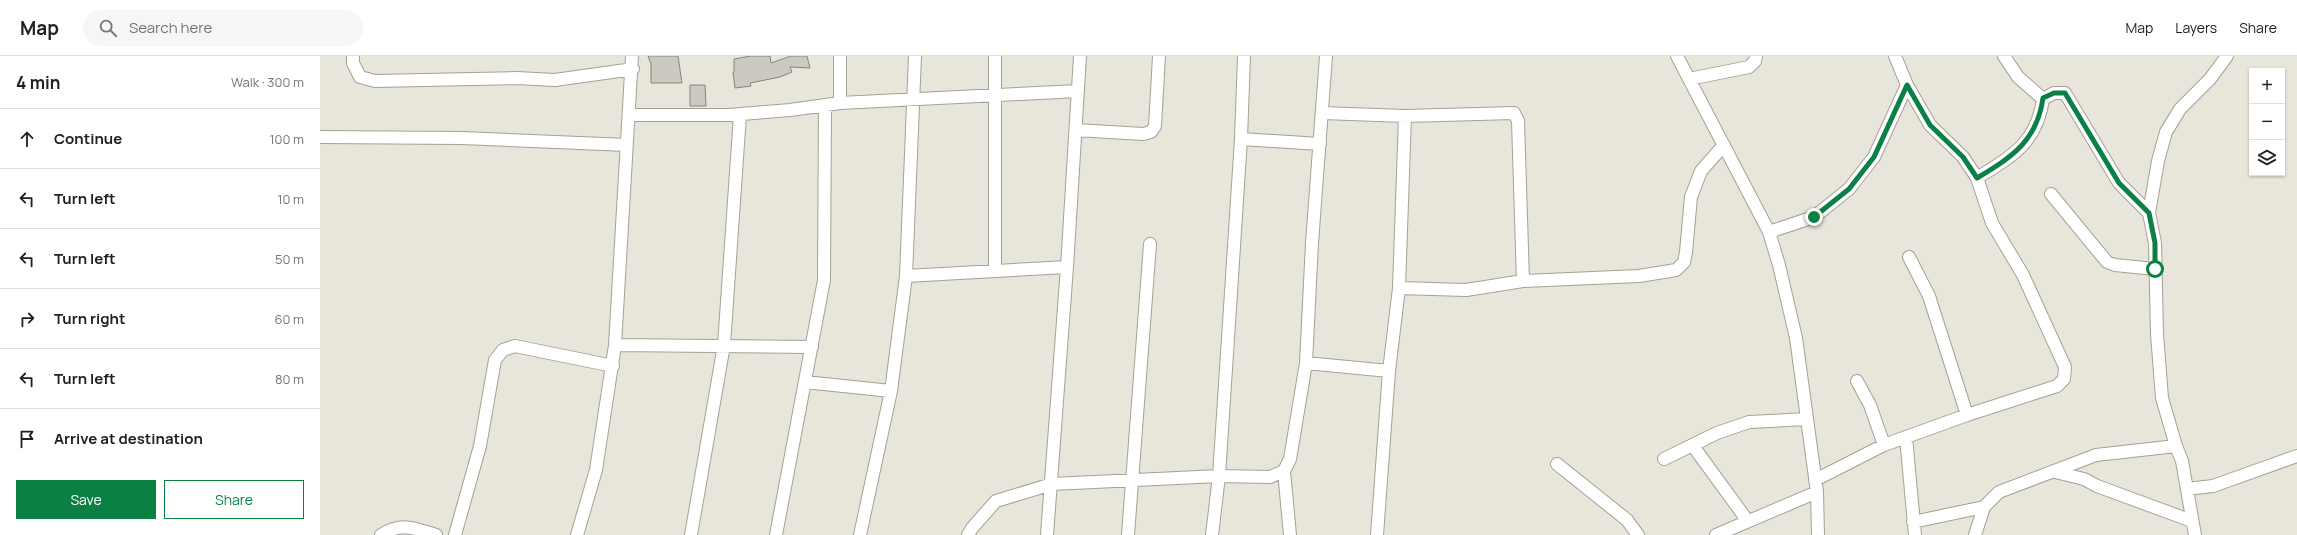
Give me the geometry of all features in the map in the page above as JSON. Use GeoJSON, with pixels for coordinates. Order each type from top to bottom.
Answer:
{"type":"FeatureCollection","features":[{"type":"Feature","properties":{"kind":"street"},"geometry":{"type":"LineString","coordinates":[[353,56],[353,63],[360,77],[375,81],[489,78],[555,80],[632,69]]}},
{"type":"Feature","properties":{"kind":"street"},"geometry":{"type":"LineString","coordinates":[[577,535],[596,470],[613,366],[632,56]]}},
{"type":"Feature","properties":{"kind":"street"},"geometry":{"type":"LineString","coordinates":[[840,56],[840,103]]}},
{"type":"Feature","properties":{"kind":"street"},"geometry":{"type":"LineString","coordinates":[[860,535],[891,390],[906,276],[915,56]]}},
{"type":"Feature","properties":{"kind":"street"},"geometry":{"type":"LineString","coordinates":[[995,56],[995,271]]}},
{"type":"Feature","properties":{"kind":"street"},"geometry":{"type":"LineString","coordinates":[[1047,535],[1067,267],[1080,56]]}},
{"type":"Feature","properties":{"kind":"street"},"geometry":{"type":"LineString","coordinates":[[1076,130],[1143,134],[1151,132],[1155,126],[1159,56]]}},
{"type":"Feature","properties":{"kind":"street"},"geometry":{"type":"LineString","coordinates":[[1212,535],[1219,476],[1241,139],[1244,56]]}},
{"type":"Feature","properties":{"kind":"street"},"geometry":{"type":"LineString","coordinates":[[1290,535],[1284,471],[1290,459],[1306,363],[1312,243],[1326,56]]}},
{"type":"Feature","properties":{"kind":"street"},"geometry":{"type":"LineString","coordinates":[[1677,56],[1769,232],[1779,265],[1796,338],[1816,486],[1818,535]]}},
{"type":"Feature","properties":{"kind":"street"},"geometry":{"type":"LineString","coordinates":[[1689,79],[1749,67],[1755,61],[1756,56]]}},
{"type":"Feature","properties":{"kind":"street"},"geometry":{"type":"LineString","coordinates":[[1716,535],[1816,486],[1884,445],[1967,415],[2057,386],[2064,379],[2066,367],[2023,275],[1992,223],[1977,178],[1963,157],[1930,125],[1907,85],[1895,56]]}},
{"type":"Feature","properties":{"kind":"street"},"geometry":{"type":"LineString","coordinates":[[2004,56],[2018,77],[2043,98]]}},
{"type":"Feature","properties":{"kind":"street"},"geometry":{"type":"LineString","coordinates":[[2195,535],[2182,462],[2162,398],[2157,334],[2155,243],[2149,213],[2158,160],[2166,132],[2180,109],[2210,79],[2227,56]]}},
{"type":"Feature","properties":{"kind":"street"},"geometry":{"type":"LineString","coordinates":[[1769,232],[1814,217],[1849,189],[1874,157],[1907,85]]}},
{"type":"Feature","properties":{"kind":"street"},"geometry":{"type":"LineString","coordinates":[[629,115],[740,115],[840,103],[996,97],[1078,91]]}},
{"type":"Feature","properties":{"kind":"street"},"geometry":{"type":"LineString","coordinates":[[2043,98],[2054,93],[2065,93],[2119,183],[2149,213]]}},
{"type":"Feature","properties":{"kind":"street"},"geometry":{"type":"LineString","coordinates":[[1977,178],[2010,158],[2034,132],[2041,112],[2043,98]]}},
{"type":"Feature","properties":{"kind":"street"},"geometry":{"type":"LineString","coordinates":[[776,535],[824,280],[825,106]]}},
{"type":"Feature","properties":{"kind":"street"},"geometry":{"type":"LineString","coordinates":[[1322,113],[1405,116],[1514,113],[1518,122],[1523,281]]}},
{"type":"Feature","properties":{"kind":"street"},"geometry":{"type":"LineString","coordinates":[[692,535],[724,345],[740,115]]}},
{"type":"Feature","properties":{"kind":"street"},"geometry":{"type":"LineString","coordinates":[[1377,535],[1389,372],[1399,288],[1405,116]]}},
{"type":"Feature","properties":{"kind":"street"},"geometry":{"type":"LineString","coordinates":[[320,137],[462,138],[627,145]]}},
{"type":"Feature","properties":{"kind":"street"},"geometry":{"type":"LineString","coordinates":[[1241,139],[1320,144]]}},
{"type":"Feature","properties":{"kind":"street"},"geometry":{"type":"LineString","coordinates":[[1399,288],[1466,290],[1523,281],[1639,276],[1676,270],[1684,262],[1686,252],[1690,197],[1701,171],[1724,145]]}},
{"type":"Feature","properties":{"kind":"street"},"geometry":{"type":"LineString","coordinates":[[2051,194],[2108,262],[2115,265],[2155,269]]}},
{"type":"Feature","properties":{"kind":"street"},"geometry":{"type":"LineString","coordinates":[[1128,535],[1150,244]]}},
{"type":"Feature","properties":{"kind":"street"},"geometry":{"type":"LineString","coordinates":[[1909,257],[1929,296],[1967,415]]}},
{"type":"Feature","properties":{"kind":"street"},"geometry":{"type":"LineString","coordinates":[[906,276],[1067,267]]}},
{"type":"Feature","properties":{"kind":"street"},"geometry":{"type":"LineString","coordinates":[[615,345],[812,347]]}},
{"type":"Feature","properties":{"kind":"street"},"geometry":{"type":"LineString","coordinates":[[455,535],[480,446],[495,360],[503,350],[515,346],[613,366]]}},
{"type":"Feature","properties":{"kind":"street"},"geometry":{"type":"LineString","coordinates":[[1306,363],[1389,372]]}},
{"type":"Feature","properties":{"kind":"street"},"geometry":{"type":"LineString","coordinates":[[1857,381],[1870,405],[1884,445]]}},
{"type":"Feature","properties":{"kind":"street"},"geometry":{"type":"LineString","coordinates":[[805,382],[891,390]]}},
{"type":"Feature","properties":{"kind":"street"},"geometry":{"type":"LineString","coordinates":[[1664,459],[1717,433],[1749,422],[1807,420]]}},
{"type":"Feature","properties":{"kind":"street"},"geometry":{"type":"LineString","coordinates":[[1906,437],[1915,535]]}},
{"type":"Feature","properties":{"kind":"street"},"geometry":{"type":"LineString","coordinates":[[1693,446],[1747,520]]}},
{"type":"Feature","properties":{"kind":"street"},"geometry":{"type":"LineString","coordinates":[[1975,535],[1984,507],[1999,492],[2096,455],[2176,446]]}},
{"type":"Feature","properties":{"kind":"street"},"geometry":{"type":"LineString","coordinates":[[2187,489],[2213,486],[2297,456]]}},
{"type":"Feature","properties":{"kind":"street"},"geometry":{"type":"LineString","coordinates":[[1558,464],[1627,520],[1638,535]]}},
{"type":"Feature","properties":{"kind":"street"},"geometry":{"type":"LineString","coordinates":[[968,535],[972,528],[996,500],[1052,484],[1219,476],[1270,477],[1284,471]]}},
{"type":"Feature","properties":{"kind":"street"},"geometry":{"type":"LineString","coordinates":[[2054,472],[2084,479],[2097,486],[2192,521]]}},
{"type":"Feature","properties":{"kind":"street"},"geometry":{"type":"LineString","coordinates":[[1913,522],[1984,507]]}},
{"type":"Feature","properties":{"kind":"street"},"geometry":{"type":"LineString","coordinates":[[381,535],[393,527],[416,528],[436,535]]}},
{"type":"Feature","properties":{"kind":"building"},"geometry":{"type":"Polygon","coordinates":[[[648,56],[678,56],[682,83],[651,83],[651,64],[648,56]]]}},
{"type":"Feature","properties":{"kind":"building"},"geometry":{"type":"Polygon","coordinates":[[[751,56],[770,56],[771,63],[791,56],[807,56],[810,68],[790,67],[792,72],[780,77],[750,83],[751,86],[735,88],[733,72],[734,59],[751,56]]]}},
{"type":"Feature","properties":{"kind":"building"},"geometry":{"type":"Polygon","coordinates":[[[690,85],[705,85],[706,106],[690,106],[690,85]]]}},
{"type":"Feature","properties":{"kind":"route"},"geometry":{"type":"LineString","coordinates":[[1814,217],[1849,189],[1874,157],[1907,85],[1930,125],[1963,157],[1977,178],[2010,158],[2034,132],[2041,112],[2043,98],[2054,93],[2065,93],[2119,183],[2149,213],[2155,243],[2155,269]]}}]}
